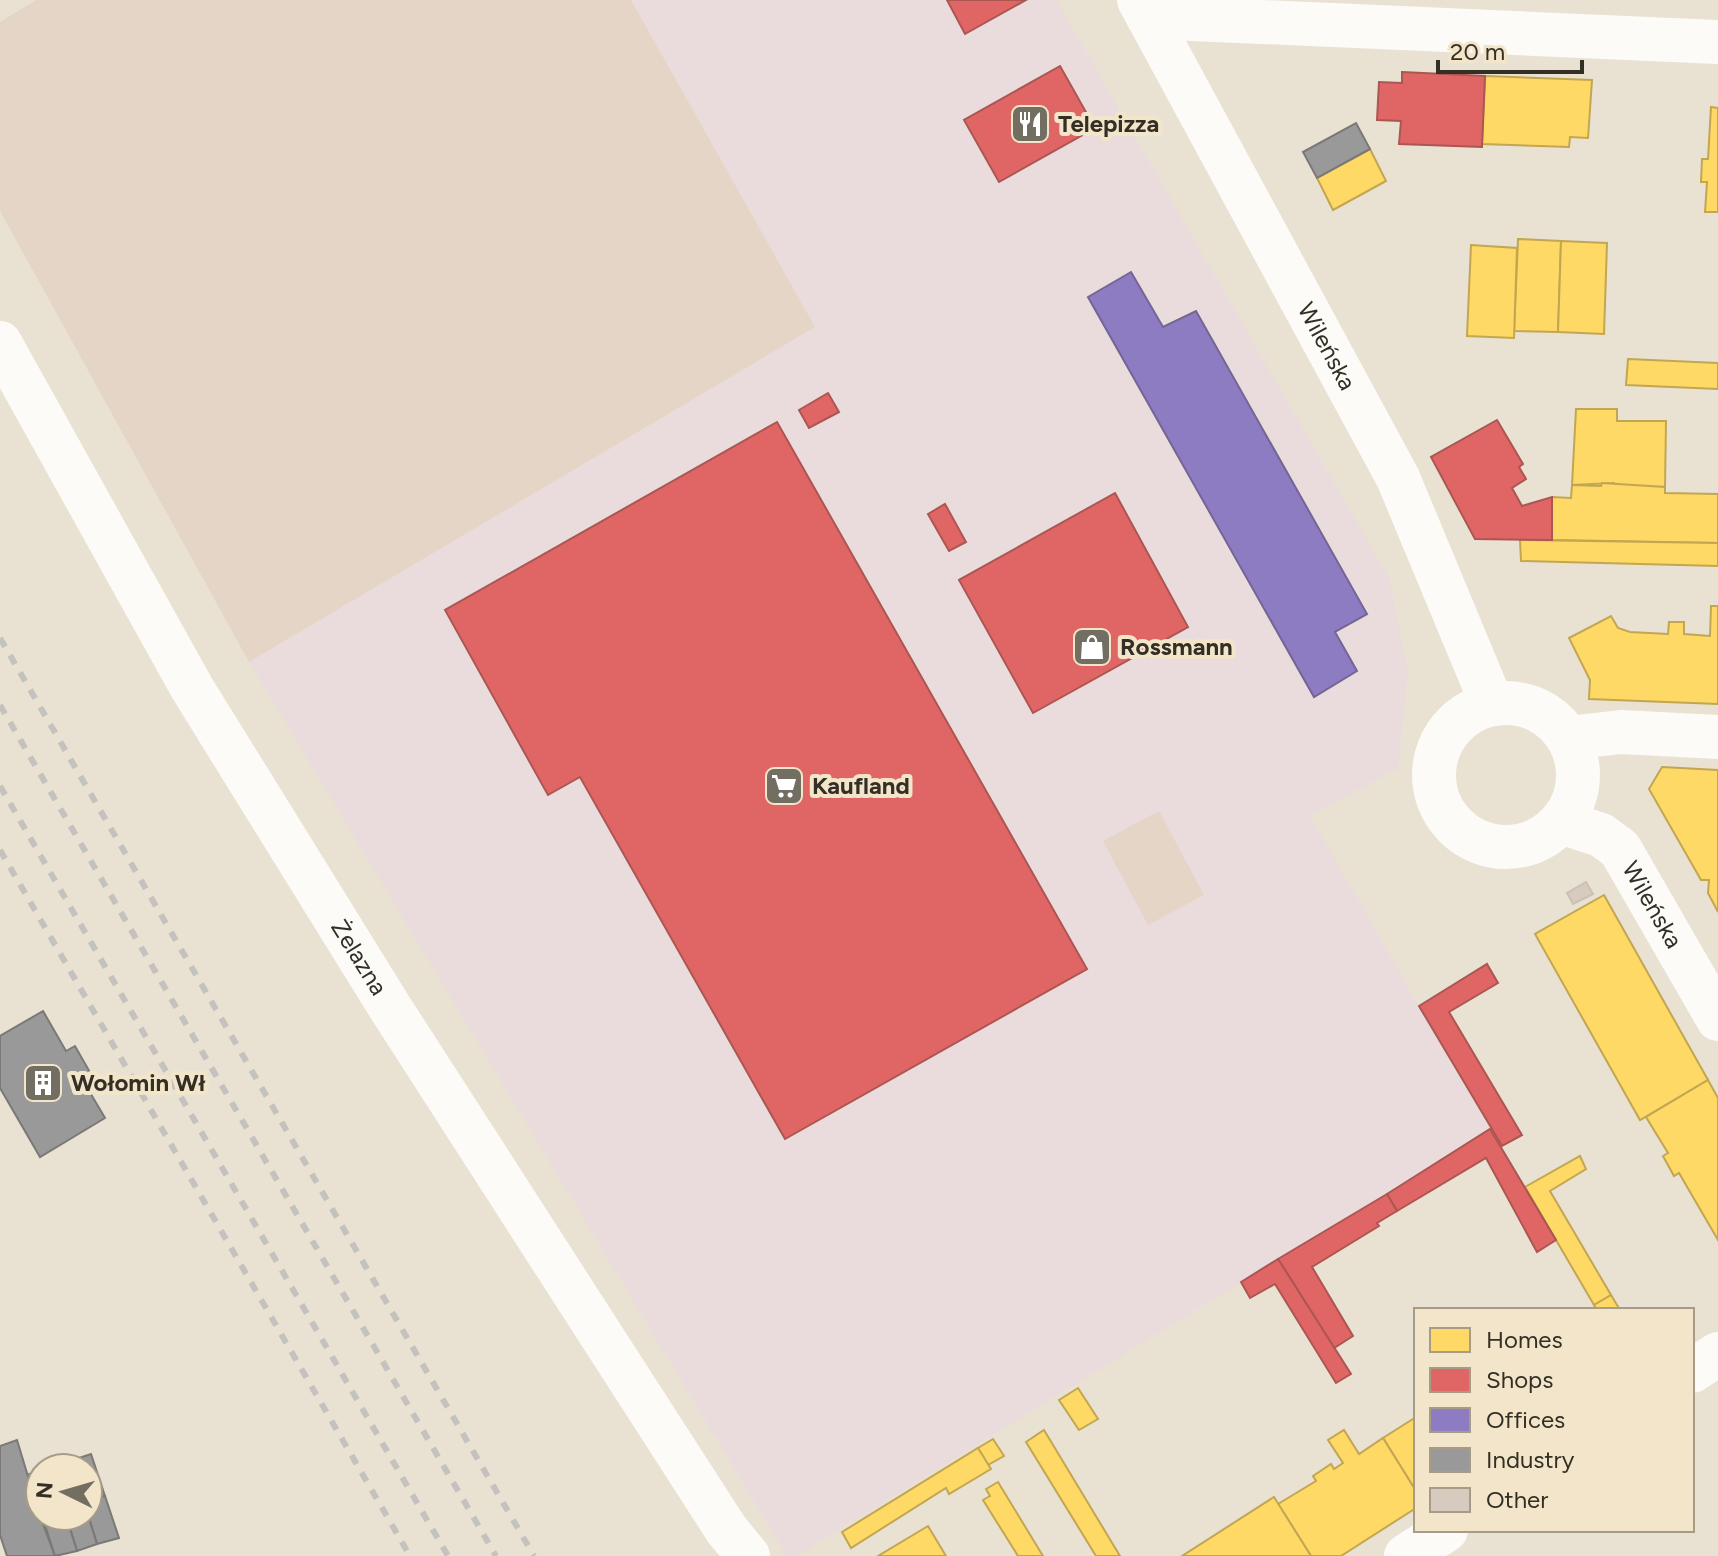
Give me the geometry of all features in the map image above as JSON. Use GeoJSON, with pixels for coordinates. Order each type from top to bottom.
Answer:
{"type":"FeatureCollection","features":[{"type":"Feature","properties":{"kind":"street"},"geometry":{"type":"LineString","coordinates":[[1144,8],[1718,42]]}},
{"type":"Feature","properties":{"kind":"street","name":"Wileńska"},"geometry":{"type":"LineString","coordinates":[[1144,8],[1398,478],[1492,704]]}},
{"type":"Feature","properties":{"kind":"street","name":"Żelazna"},"geometry":{"type":"LineString","coordinates":[[0,343],[200,702],[408,1035],[726,1529],[748,1556]]}},
{"type":"Feature","properties":{"kind":"street"},"geometry":{"type":"LineString","coordinates":[[1492,704],[1527,705],[1557,724],[1568,738],[1578,772],[1576,790],[1561,822],[1546,835],[1509,847],[1471,838],[1444,813],[1433,776],[1440,747],[1456,722],[1473,710],[1492,704]]}},
{"type":"Feature","properties":{"kind":"street"},"geometry":{"type":"LineString","coordinates":[[1568,738],[1621,732],[1718,737]]}},
{"type":"Feature","properties":{"kind":"street","name":"Wileńska"},"geometry":{"type":"LineString","coordinates":[[1561,822],[1601,835],[1620,849],[1718,1019]]}},
{"type":"Feature","properties":{"kind":"street"},"geometry":{"type":"LineString","coordinates":[[1694,1370],[1718,1354]]}},
{"type":"Feature","properties":{"kind":"street"},"geometry":{"type":"LineString","coordinates":[[1406,1556],[1443,1532]]}},
{"type":"Feature","properties":{"kind":"shaded area"},"geometry":{"type":"Polygon","coordinates":[[[36,0],[631,0],[815,327],[249,662],[0,211],[0,22],[36,0]]]}},
{"type":"Feature","properties":{"kind":"shaded area"},"geometry":{"type":"Polygon","coordinates":[[[631,0],[1056,0],[1389,578],[1408,672],[1398,768],[1310,816],[1490,1129],[796,1556],[787,1556],[249,662],[815,327],[631,0]]]}},
{"type":"Feature","properties":{"kind":"shaded area"},"geometry":{"type":"Polygon","coordinates":[[[1159,811],[1204,895],[1148,925],[1103,841],[1159,811]]]}},
{"type":"Feature","properties":{"kind":"building: Homes"},"geometry":{"type":"Polygon","coordinates":[[[1485,76],[1592,80],[1588,138],[1570,137],[1569,147],[1482,144],[1485,76]]]}},
{"type":"Feature","properties":{"kind":"building: Homes"},"geometry":{"type":"Polygon","coordinates":[[[1711,107],[1718,108],[1718,212],[1705,212],[1707,182],[1701,182],[1702,159],[1708,159],[1711,107]]]}},
{"type":"Feature","properties":{"kind":"building: Homes"},"geometry":{"type":"Polygon","coordinates":[[[1370,149],[1386,181],[1333,210],[1317,178],[1370,149]]]}},
{"type":"Feature","properties":{"kind":"building: Homes"},"geometry":{"type":"Polygon","coordinates":[[[1518,239],[1561,241],[1558,332],[1514,331],[1518,239]]]}},
{"type":"Feature","properties":{"kind":"building: Homes"},"geometry":{"type":"Polygon","coordinates":[[[1561,241],[1607,243],[1604,334],[1558,332],[1561,241]]]}},
{"type":"Feature","properties":{"kind":"building: Homes"},"geometry":{"type":"Polygon","coordinates":[[[1471,245],[1517,248],[1514,338],[1467,336],[1471,245]]]}},
{"type":"Feature","properties":{"kind":"building: Homes"},"geometry":{"type":"Polygon","coordinates":[[[1628,359],[1718,363],[1718,389],[1626,385],[1628,359]]]}},
{"type":"Feature","properties":{"kind":"building: Homes"},"geometry":{"type":"Polygon","coordinates":[[[1576,409],[1617,409],[1617,421],[1666,421],[1665,487],[1615,486],[1614,483],[1572,485],[1576,409]]]}},
{"type":"Feature","properties":{"kind":"building: Homes"},"geometry":{"type":"Polygon","coordinates":[[[1602,483],[1665,487],[1665,493],[1718,494],[1718,543],[1552,540],[1552,497],[1571,498],[1572,485],[1601,486],[1602,483]]]}},
{"type":"Feature","properties":{"kind":"building: Homes"},"geometry":{"type":"Polygon","coordinates":[[[1520,540],[1718,543],[1718,566],[1521,561],[1520,540]]]}},
{"type":"Feature","properties":{"kind":"building: Homes"},"geometry":{"type":"Polygon","coordinates":[[[1711,606],[1718,606],[1718,704],[1589,699],[1590,680],[1569,638],[1611,616],[1618,628],[1630,632],[1668,634],[1669,622],[1684,622],[1684,634],[1710,636],[1711,606]]]}},
{"type":"Feature","properties":{"kind":"building: Homes"},"geometry":{"type":"Polygon","coordinates":[[[1662,767],[1718,770],[1718,912],[1708,893],[1709,880],[1701,880],[1649,789],[1662,767]]]}},
{"type":"Feature","properties":{"kind":"building: Homes"},"geometry":{"type":"Polygon","coordinates":[[[1604,895],[1708,1080],[1640,1120],[1535,934],[1604,895]]]}},
{"type":"Feature","properties":{"kind":"building: Homes"},"geometry":{"type":"Polygon","coordinates":[[[1708,1080],[1718,1098],[1718,1240],[1679,1173],[1674,1176],[1663,1156],[1668,1153],[1646,1117],[1708,1080]]]}},
{"type":"Feature","properties":{"kind":"building: Homes"},"geometry":{"type":"Polygon","coordinates":[[[1580,1156],[1586,1169],[1550,1191],[1611,1295],[1594,1305],[1525,1187],[1580,1156]]]}},
{"type":"Feature","properties":{"kind":"building: Homes"},"geometry":{"type":"Polygon","coordinates":[[[1611,1295],[1619,1308],[1596,1308],[1594,1305],[1611,1295]]]}},
{"type":"Feature","properties":{"kind":"building: Homes"},"geometry":{"type":"Polygon","coordinates":[[[1078,1388],[1098,1419],[1079,1430],[1059,1400],[1078,1388]]]}},
{"type":"Feature","properties":{"kind":"building: Homes"},"geometry":{"type":"Polygon","coordinates":[[[1414,1418],[1414,1488],[1383,1438],[1414,1418]]]}},
{"type":"Feature","properties":{"kind":"building: Homes"},"geometry":{"type":"Polygon","coordinates":[[[1044,1430],[1120,1556],[1096,1556],[1026,1442],[1044,1430]]]}},
{"type":"Feature","properties":{"kind":"building: Homes"},"geometry":{"type":"Polygon","coordinates":[[[1344,1430],[1359,1454],[1383,1438],[1414,1488],[1414,1509],[1341,1556],[1311,1556],[1278,1504],[1316,1481],[1313,1476],[1331,1464],[1334,1469],[1343,1463],[1328,1440],[1344,1430]]]}},
{"type":"Feature","properties":{"kind":"building: Homes"},"geometry":{"type":"Polygon","coordinates":[[[993,1439],[1004,1456],[988,1465],[978,1448],[993,1439]]]}},
{"type":"Feature","properties":{"kind":"building: Homes"},"geometry":{"type":"Polygon","coordinates":[[[978,1448],[991,1469],[949,1494],[946,1488],[851,1548],[842,1532],[978,1448]]]}},
{"type":"Feature","properties":{"kind":"building: Homes"},"geometry":{"type":"Polygon","coordinates":[[[998,1482],[1043,1556],[1018,1556],[983,1500],[990,1496],[986,1489],[998,1482]]]}},
{"type":"Feature","properties":{"kind":"building: Homes"},"geometry":{"type":"Polygon","coordinates":[[[1274,1497],[1311,1556],[1182,1556],[1274,1497]]]}},
{"type":"Feature","properties":{"kind":"building: Homes"},"geometry":{"type":"Polygon","coordinates":[[[928,1526],[946,1556],[878,1556],[928,1526]]]}},
{"type":"Feature","properties":{"kind":"building: Shops"},"geometry":{"type":"Polygon","coordinates":[[[947,0],[1026,0],[965,34],[947,0]]]}},
{"type":"Feature","properties":{"kind":"building: Shops","name":"Telepizza"},"geometry":{"type":"Polygon","coordinates":[[[1060,66],[1095,128],[999,182],[964,120],[1060,66]]]}},
{"type":"Feature","properties":{"kind":"building: Shops"},"geometry":{"type":"Polygon","coordinates":[[[1402,72],[1485,76],[1482,147],[1399,144],[1401,121],[1377,120],[1379,82],[1402,83],[1402,72]]]}},
{"type":"Feature","properties":{"kind":"building: Shops"},"geometry":{"type":"Polygon","coordinates":[[[828,393],[839,412],[809,428],[799,410],[828,393]]]}},
{"type":"Feature","properties":{"kind":"building: Shops"},"geometry":{"type":"Polygon","coordinates":[[[1497,420],[1523,464],[1519,467],[1526,479],[1512,488],[1522,506],[1552,497],[1552,540],[1475,539],[1431,457],[1497,420]]]}},
{"type":"Feature","properties":{"kind":"building: Shops","name":"Kaufland"},"geometry":{"type":"Polygon","coordinates":[[[777,422],[1087,969],[785,1139],[580,777],[548,795],[445,610],[777,422]]]}},
{"type":"Feature","properties":{"kind":"building: Shops"},"geometry":{"type":"Polygon","coordinates":[[[1115,493],[1188,627],[1033,713],[959,580],[1115,493]]]}},
{"type":"Feature","properties":{"kind":"building: Shops"},"geometry":{"type":"Polygon","coordinates":[[[945,504],[966,542],[949,551],[928,514],[945,504]]]}},
{"type":"Feature","properties":{"kind":"building: Shops"},"geometry":{"type":"Polygon","coordinates":[[[1487,964],[1498,983],[1449,1012],[1522,1135],[1502,1146],[1419,1006],[1487,964]]]}},
{"type":"Feature","properties":{"kind":"building: Shops"},"geometry":{"type":"Polygon","coordinates":[[[1490,1129],[1556,1240],[1537,1252],[1486,1158],[1397,1211],[1387,1194],[1490,1129]]]}},
{"type":"Feature","properties":{"kind":"building: Shops"},"geometry":{"type":"Polygon","coordinates":[[[1387,1194],[1397,1211],[1377,1223],[1379,1226],[1312,1267],[1353,1336],[1334,1348],[1278,1259],[1387,1194]]]}},
{"type":"Feature","properties":{"kind":"building: Shops"},"geometry":{"type":"Polygon","coordinates":[[[1278,1259],[1351,1374],[1336,1383],[1275,1284],[1250,1298],[1241,1282],[1278,1259]]]}},
{"type":"Feature","properties":{"kind":"building: Offices"},"geometry":{"type":"Polygon","coordinates":[[[1131,272],[1163,327],[1196,311],[1367,614],[1335,632],[1357,671],[1314,697],[1088,297],[1131,272]]]}},
{"type":"Feature","properties":{"kind":"building: Industry"},"geometry":{"type":"Polygon","coordinates":[[[1356,123],[1370,149],[1317,178],[1303,152],[1356,123]]]}},
{"type":"Feature","properties":{"kind":"building: Industry","name":"Wołomin Wł"},"geometry":{"type":"Polygon","coordinates":[[[43,1011],[66,1051],[75,1046],[91,1074],[82,1079],[105,1118],[40,1157],[0,1088],[0,1036],[43,1011]]]}},
{"type":"Feature","properties":{"kind":"building: Industry"},"geometry":{"type":"Polygon","coordinates":[[[17,1440],[24,1463],[24,1532],[46,1532],[55,1556],[7,1556],[0,1535],[0,1446],[17,1440]]]}},
{"type":"Feature","properties":{"kind":"building: Industry"},"geometry":{"type":"Polygon","coordinates":[[[104,1496],[119,1538],[97,1544],[93,1532],[104,1532],[104,1496]]]}},
{"type":"Feature","properties":{"kind":"building: Industry"},"geometry":{"type":"Polygon","coordinates":[[[47,1532],[71,1532],[77,1551],[55,1556],[47,1532]]]}},
{"type":"Feature","properties":{"kind":"building: Industry"},"geometry":{"type":"Polygon","coordinates":[[[71,1532],[93,1532],[97,1544],[77,1551],[71,1532]]]}},
{"type":"Feature","properties":{"kind":"building: Other"},"geometry":{"type":"Polygon","coordinates":[[[1586,882],[1593,894],[1573,904],[1567,893],[1586,882]]]}},
{"type":"Feature","properties":{"kind":"railway"},"geometry":{"type":"LineString","coordinates":[[0,638],[534,1556]]}},
{"type":"Feature","properties":{"kind":"railway"},"geometry":{"type":"LineString","coordinates":[[0,705],[496,1556]]}},
{"type":"Feature","properties":{"kind":"railway"},"geometry":{"type":"LineString","coordinates":[[0,786],[448,1556]]}},
{"type":"Feature","properties":{"kind":"railway"},"geometry":{"type":"LineString","coordinates":[[0,850],[410,1556]]}},
{"type":"Feature","properties":{"kind":"place","name":"Telepizza"},"geometry":{"type":"Point","coordinates":[1030,124]}},
{"type":"Feature","properties":{"kind":"place","name":"Rossmann"},"geometry":{"type":"Point","coordinates":[1092,647]}},
{"type":"Feature","properties":{"kind":"place","name":"Kaufland"},"geometry":{"type":"Point","coordinates":[784,786]}},
{"type":"Feature","properties":{"kind":"place","name":"Wołomin Wł"},"geometry":{"type":"Point","coordinates":[43,1083]}}]}
